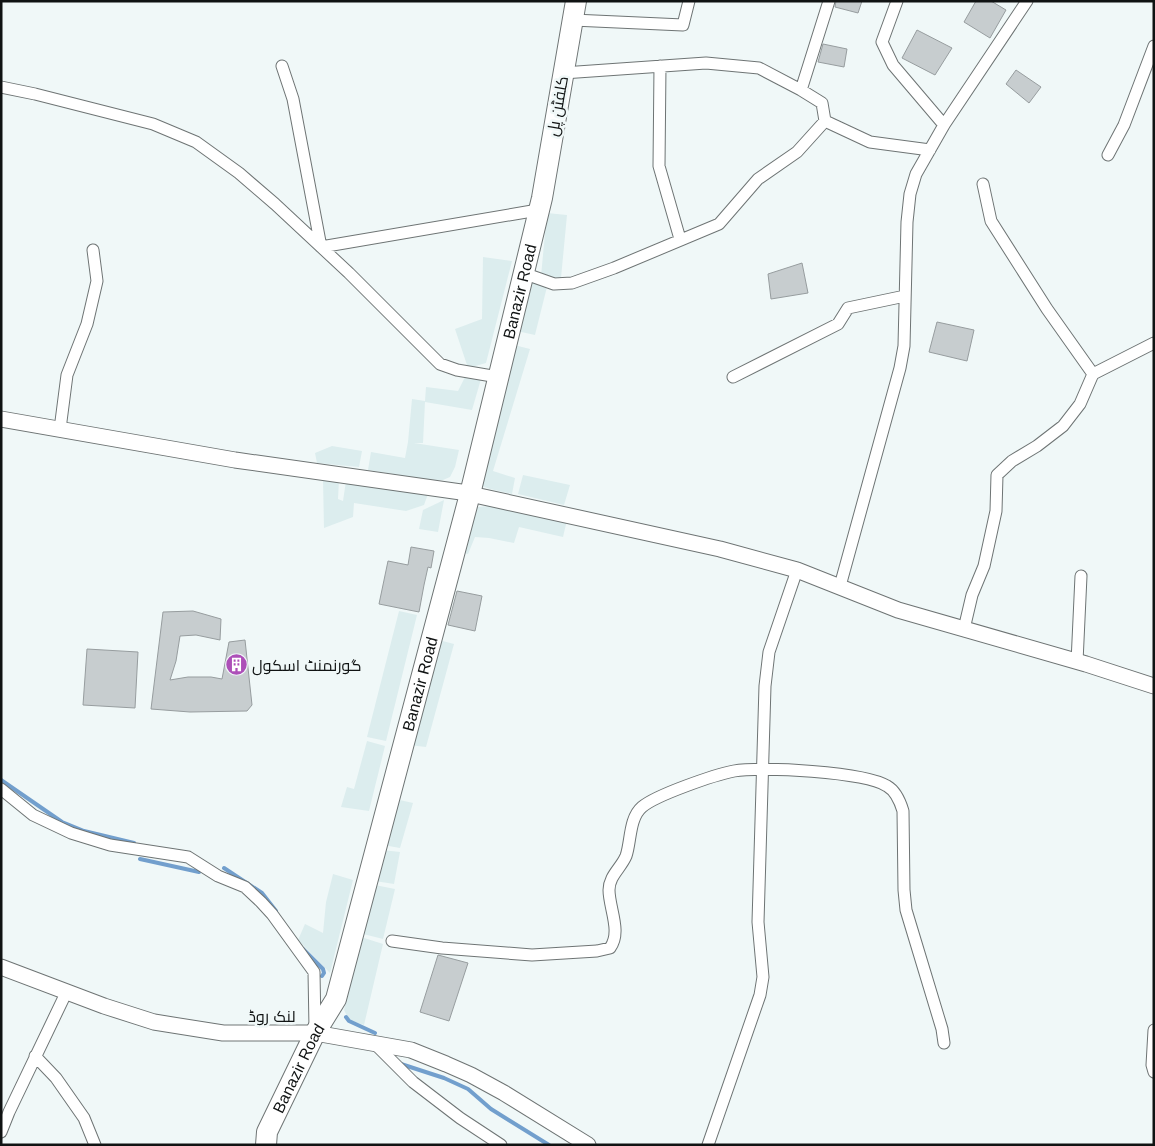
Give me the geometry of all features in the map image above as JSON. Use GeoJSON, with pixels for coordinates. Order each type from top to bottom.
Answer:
{"type":"FeatureCollection","features":[{"type":"Feature","properties":{"kind":"highway","name":"کلفٹن پل"},"geometry":{"type":"LineString","coordinates":[[538,210],[542,198],[575,11]]}},
{"type":"Feature","properties":{"kind":"highway","name":"Banazir Road"},"geometry":{"type":"LineString","coordinates":[[266,1145],[267,1132],[315,1033],[336,999],[470,494],[538,210]]}},
{"type":"Feature","properties":{"kind":"street"},"geometry":{"type":"LineString","coordinates":[[575,11],[683,25],[690,1]]}},
{"type":"Feature","properties":{"kind":"street"},"geometry":{"type":"LineString","coordinates":[[801,90],[829,1]]}},
{"type":"Feature","properties":{"kind":"street"},"geometry":{"type":"LineString","coordinates":[[897,1],[882,42],[893,65],[944,125]]}},
{"type":"Feature","properties":{"kind":"street"},"geometry":{"type":"LineString","coordinates":[[840,586],[900,368],[904,346],[907,222],[910,194],[916,174],[944,125],[1026,1]]}},
{"type":"Feature","properties":{"kind":"street"},"geometry":{"type":"LineString","coordinates":[[1108,155],[1124,125],[1154,46]]}},
{"type":"Feature","properties":{"kind":"street"},"geometry":{"type":"LineString","coordinates":[[563,73],[706,63],[759,68],[822,103],[825,121]]}},
{"type":"Feature","properties":{"kind":"street"},"geometry":{"type":"LineString","coordinates":[[282,66],[295,108],[321,247]]}},
{"type":"Feature","properties":{"kind":"street"},"geometry":{"type":"LineString","coordinates":[[660,66],[659,166],[680,239]]}},
{"type":"Feature","properties":{"kind":"street"},"geometry":{"type":"LineString","coordinates":[[1,87],[153,124],[196,142],[239,173],[275,204],[440,364],[457,370],[498,377]]}},
{"type":"Feature","properties":{"kind":"street"},"geometry":{"type":"LineString","coordinates":[[523,273],[554,284],[572,283],[614,268],[719,224],[758,179],[797,152],[825,121]]}},
{"type":"Feature","properties":{"kind":"street"},"geometry":{"type":"LineString","coordinates":[[825,121],[870,142],[930,150]]}},
{"type":"Feature","properties":{"kind":"street"},"geometry":{"type":"LineString","coordinates":[[984,184],[991,221],[1047,309],[1094,374]]}},
{"type":"Feature","properties":{"kind":"street"},"geometry":{"type":"LineString","coordinates":[[321,247],[538,210]]}},
{"type":"Feature","properties":{"kind":"street"},"geometry":{"type":"LineString","coordinates":[[60,429],[67,375],[87,324],[97,281],[93,250]]}},
{"type":"Feature","properties":{"kind":"street"},"geometry":{"type":"LineString","coordinates":[[733,377],[838,324],[848,308],[905,296]]}},
{"type":"Feature","properties":{"kind":"street"},"geometry":{"type":"LineString","coordinates":[[964,629],[972,595],[984,566],[996,512],[997,475],[1012,461],[1037,446],[1063,426],[1080,404],[1094,374],[1154,343]]}},
{"type":"Feature","properties":{"kind":"street"},"geometry":{"type":"LineString","coordinates":[[1,419],[235,460],[470,494],[720,549],[797,570],[898,610],[1154,686]]}},
{"type":"Feature","properties":{"kind":"street"},"geometry":{"type":"LineString","coordinates":[[708,1145],[762,986],[763,977],[758,922],[765,686],[769,652],[797,570]]}},
{"type":"Feature","properties":{"kind":"street"},"geometry":{"type":"LineString","coordinates":[[1077,662],[1081,576]]}},
{"type":"Feature","properties":{"kind":"street"},"geometry":{"type":"LineString","coordinates":[[392,941],[442,948],[532,955],[598,951],[610,948],[614,943],[615,932],[609,890],[610,882],[626,856],[636,815],[642,807],[653,800],[735,771],[762,769],[845,775],[887,786],[900,800],[903,811],[906,910],[942,1029],[944,1043]]}},
{"type":"Feature","properties":{"kind":"street"},"geometry":{"type":"LineString","coordinates":[[1,789],[33,815],[71,833],[110,845],[188,857],[218,876],[245,887],[272,914],[314,972],[315,1033]]}},
{"type":"Feature","properties":{"kind":"street","name":"لنک روڈ"},"geometry":{"type":"LineString","coordinates":[[1,967],[104,1006],[154,1022],[223,1033],[315,1033],[411,1050],[446,1064],[504,1093],[588,1145]]}},
{"type":"Feature","properties":{"kind":"street"},"geometry":{"type":"LineString","coordinates":[[1,1132],[67,991]]}},
{"type":"Feature","properties":{"kind":"street"},"geometry":{"type":"LineString","coordinates":[[1154,1030],[1152,1065],[1154,1072]]}},
{"type":"Feature","properties":{"kind":"street"},"geometry":{"type":"LineString","coordinates":[[375,1044],[413,1082],[460,1118],[500,1145]]}},
{"type":"Feature","properties":{"kind":"street"},"geometry":{"type":"LineString","coordinates":[[35,1056],[56,1078],[84,1118],[95,1145]]}},
{"type":"Feature","properties":{"kind":"shaded area"},"geometry":{"type":"Polygon","coordinates":[[[547,213],[567,215],[561,278],[541,276],[547,213]]]}},
{"type":"Feature","properties":{"kind":"shaded area"},"geometry":{"type":"Polygon","coordinates":[[[483,257],[512,261],[486,363],[468,368],[455,329],[482,319],[483,257]]]}},
{"type":"Feature","properties":{"kind":"shaded area"},"geometry":{"type":"Polygon","coordinates":[[[529,278],[548,283],[535,335],[517,331],[529,278]]]}},
{"type":"Feature","properties":{"kind":"shaded area"},"geometry":{"type":"Polygon","coordinates":[[[514,345],[530,349],[493,471],[515,478],[512,494],[474,483],[514,345]]]}},
{"type":"Feature","properties":{"kind":"shaded area"},"geometry":{"type":"Polygon","coordinates":[[[466,375],[481,379],[472,410],[425,402],[423,443],[414,443],[459,450],[455,467],[450,477],[443,480],[432,480],[368,470],[371,452],[405,458],[412,399],[425,401],[426,387],[458,391],[466,375]]]}},
{"type":"Feature","properties":{"kind":"shaded area"},"geometry":{"type":"Polygon","coordinates":[[[332,446],[362,451],[359,467],[317,463],[315,453],[332,446]]]}},
{"type":"Feature","properties":{"kind":"shaded area"},"geometry":{"type":"Polygon","coordinates":[[[523,475],[570,485],[564,505],[518,494],[523,475]]]}},
{"type":"Feature","properties":{"kind":"shaded area"},"geometry":{"type":"Polygon","coordinates":[[[323,480],[339,480],[338,499],[343,501],[346,481],[428,494],[424,505],[406,511],[354,503],[353,517],[324,528],[323,480]]]}},
{"type":"Feature","properties":{"kind":"shaded area"},"geometry":{"type":"Polygon","coordinates":[[[444,500],[438,532],[419,529],[423,510],[444,500]]]}},
{"type":"Feature","properties":{"kind":"shaded area"},"geometry":{"type":"Polygon","coordinates":[[[489,506],[567,520],[563,537],[519,527],[514,543],[475,537],[468,554],[464,553],[461,572],[450,570],[468,508],[489,506]]]}},
{"type":"Feature","properties":{"kind":"shaded area"},"geometry":{"type":"Polygon","coordinates":[[[399,611],[417,615],[386,741],[367,737],[399,611]]]}},
{"type":"Feature","properties":{"kind":"shaded area"},"geometry":{"type":"Polygon","coordinates":[[[435,639],[454,644],[426,747],[409,745],[435,639]]]}},
{"type":"Feature","properties":{"kind":"shaded area"},"geometry":{"type":"Polygon","coordinates":[[[367,741],[385,746],[369,811],[341,807],[347,787],[354,789],[367,741]]]}},
{"type":"Feature","properties":{"kind":"shaded area"},"geometry":{"type":"Polygon","coordinates":[[[395,799],[413,803],[400,848],[383,845],[395,799]]]}},
{"type":"Feature","properties":{"kind":"shaded area"},"geometry":{"type":"Polygon","coordinates":[[[382,850],[400,852],[394,884],[375,881],[382,850]]]}},
{"type":"Feature","properties":{"kind":"shaded area"},"geometry":{"type":"Polygon","coordinates":[[[333,874],[353,880],[330,973],[298,940],[305,924],[323,933],[326,902],[333,874]]]}},
{"type":"Feature","properties":{"kind":"shaded area"},"geometry":{"type":"Polygon","coordinates":[[[375,885],[395,889],[383,939],[363,934],[375,885]]]}},
{"type":"Feature","properties":{"kind":"shaded area"},"geometry":{"type":"Polygon","coordinates":[[[361,937],[383,944],[364,1025],[349,1020],[344,1010],[361,937]]]}},
{"type":"Feature","properties":{"kind":"building"},"geometry":{"type":"Polygon","coordinates":[[[836,1],[862,1],[858,13],[835,7],[836,1]]]}},
{"type":"Feature","properties":{"kind":"building"},"geometry":{"type":"Polygon","coordinates":[[[976,1],[991,1],[1006,10],[990,38],[964,22],[976,1]]]}},
{"type":"Feature","properties":{"kind":"building"},"geometry":{"type":"Polygon","coordinates":[[[917,30],[952,48],[935,75],[902,58],[917,30]]]}},
{"type":"Feature","properties":{"kind":"building"},"geometry":{"type":"Polygon","coordinates":[[[823,44],[847,49],[844,67],[818,62],[823,44]]]}},
{"type":"Feature","properties":{"kind":"building"},"geometry":{"type":"Polygon","coordinates":[[[1016,70],[1041,87],[1029,103],[1006,84],[1016,70]]]}},
{"type":"Feature","properties":{"kind":"building"},"geometry":{"type":"Polygon","coordinates":[[[802,263],[808,293],[771,299],[768,274],[802,263]]]}},
{"type":"Feature","properties":{"kind":"building"},"geometry":{"type":"Polygon","coordinates":[[[937,322],[974,330],[967,361],[929,352],[937,322]]]}},
{"type":"Feature","properties":{"kind":"building"},"geometry":{"type":"Polygon","coordinates":[[[411,547],[434,551],[431,568],[428,567],[419,612],[379,604],[388,561],[408,565],[411,547]]]}},
{"type":"Feature","properties":{"kind":"building"},"geometry":{"type":"Polygon","coordinates":[[[457,591],[482,596],[475,631],[448,625],[457,591]]]}},
{"type":"Feature","properties":{"kind":"building","name":"گورنمنٹ اسکول"},"geometry":{"type":"Polygon","coordinates":[[[193,611],[221,619],[220,640],[196,635],[180,636],[176,661],[170,680],[188,677],[222,679],[229,642],[245,640],[252,705],[247,711],[190,712],[151,709],[163,612],[193,611]]]}},
{"type":"Feature","properties":{"kind":"building"},"geometry":{"type":"Polygon","coordinates":[[[87,649],[138,652],[135,708],[83,705],[87,649]]]}},
{"type":"Feature","properties":{"kind":"building"},"geometry":{"type":"Polygon","coordinates":[[[438,955],[468,963],[449,1021],[420,1012],[438,955]]]}},
{"type":"Feature","properties":{"kind":"waterway"},"geometry":{"type":"LineString","coordinates":[[1,780],[62,822],[84,831],[134,843]]}},
{"type":"Feature","properties":{"kind":"waterway"},"geometry":{"type":"LineString","coordinates":[[140,859],[199,872]]}},
{"type":"Feature","properties":{"kind":"waterway"},"geometry":{"type":"LineString","coordinates":[[224,868],[262,893],[276,911]]}},
{"type":"Feature","properties":{"kind":"waterway"},"geometry":{"type":"LineString","coordinates":[[303,949],[323,969],[324,973],[322,976]]}},
{"type":"Feature","properties":{"kind":"waterway"},"geometry":{"type":"LineString","coordinates":[[346,1017],[349,1021],[375,1033]]}},
{"type":"Feature","properties":{"kind":"waterway"},"geometry":{"type":"LineString","coordinates":[[401,1064],[444,1078],[468,1089],[491,1109],[549,1145]]}},
{"type":"Feature","properties":{"kind":"place","name":"گورنمنٹ اسکول"},"geometry":{"type":"Point","coordinates":[236,665]}}]}
